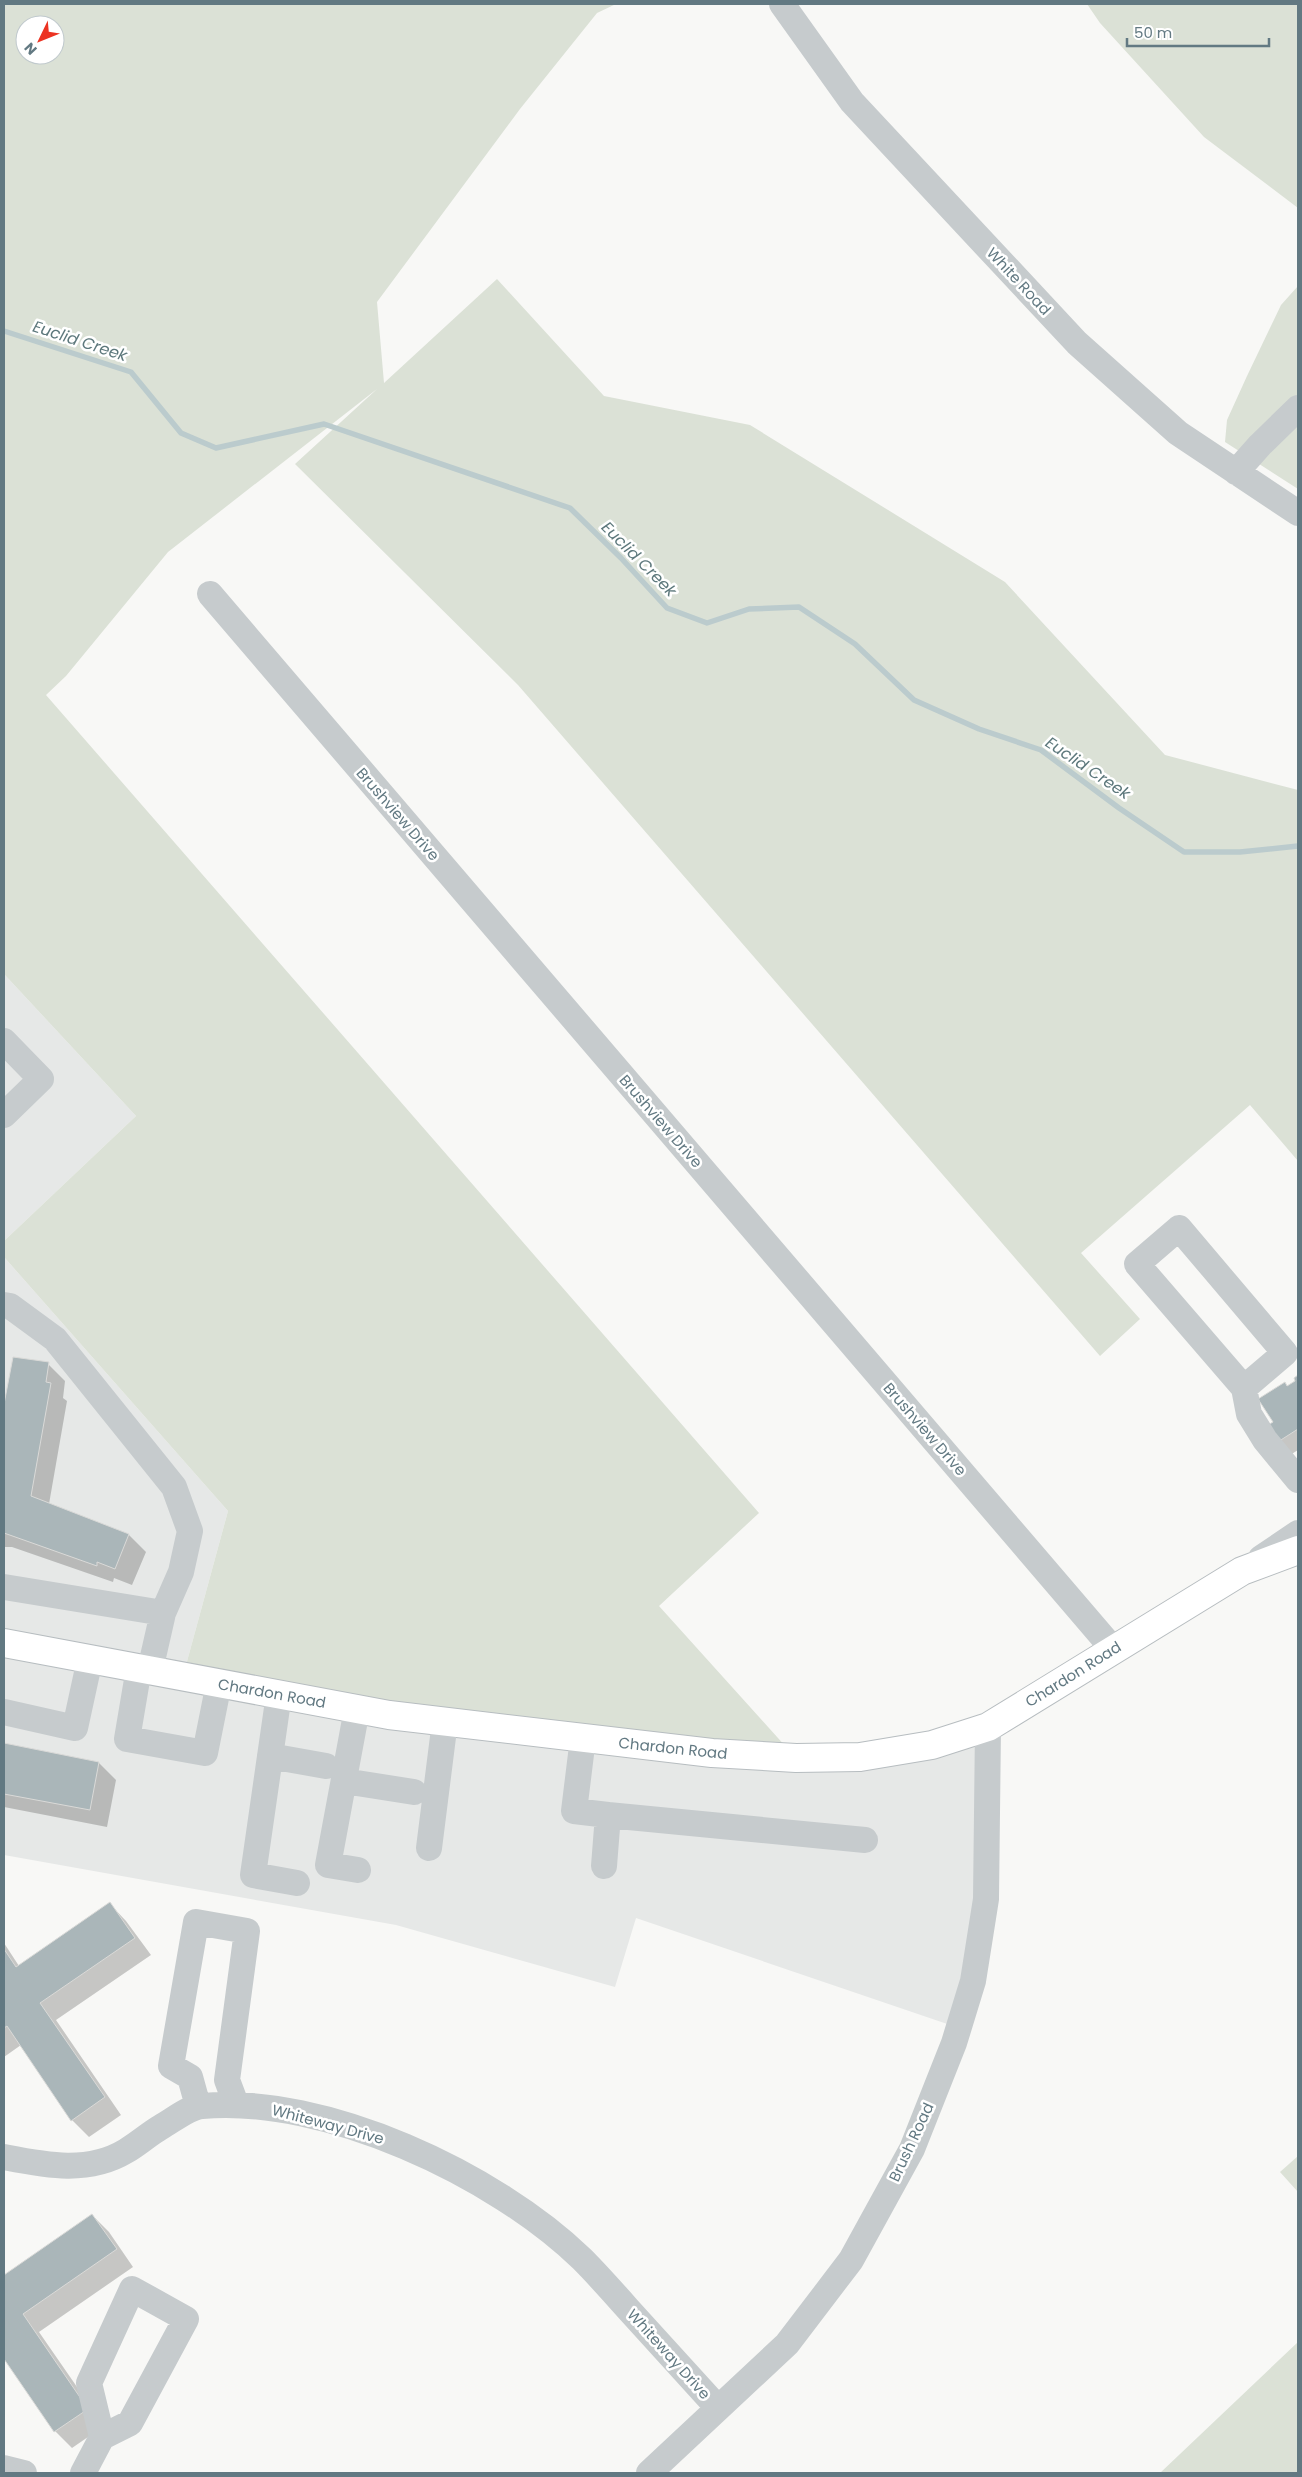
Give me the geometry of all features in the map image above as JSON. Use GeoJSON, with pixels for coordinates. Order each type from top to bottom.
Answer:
{"type":"FeatureCollection","features":[{"type":"Feature","properties":{"kind":"main road","name":"Chardon Road"},"geometry":{"type":"LineString","coordinates":[[4,1643],[357,1708],[446,1721],[712,1753],[796,1758],[860,1757],[932,1745],[988,1728],[1242,1571],[1298,1550]]}},
{"type":"Feature","properties":{"kind":"street","name":"White Road"},"geometry":{"type":"LineString","coordinates":[[782,4],[852,102],[1077,343],[1178,433],[1298,513]]}},
{"type":"Feature","properties":{"kind":"street"},"geometry":{"type":"LineString","coordinates":[[1236,472],[1260,445],[1298,408]]}},
{"type":"Feature","properties":{"kind":"street","name":"Brushview Drive"},"geometry":{"type":"LineString","coordinates":[[210,594],[1113,1649]]}},
{"type":"Feature","properties":{"kind":"street"},"geometry":{"type":"LineString","coordinates":[[4,1041],[41,1079],[4,1114]]}},
{"type":"Feature","properties":{"kind":"street"},"geometry":{"type":"LineString","coordinates":[[1244,1388],[1284,1353],[1179,1228],[1137,1264],[1244,1388],[1249,1414],[1260,1432],[1298,1480]]}},
{"type":"Feature","properties":{"kind":"street"},"geometry":{"type":"LineString","coordinates":[[4,1305],[10,1306],[55,1339],[174,1487],[190,1531],[181,1572],[163,1613],[145,1670],[127,1739],[205,1752],[219,1683]]}},
{"type":"Feature","properties":{"kind":"street"},"geometry":{"type":"LineString","coordinates":[[1242,1571],[1298,1533]]}},
{"type":"Feature","properties":{"kind":"street"},"geometry":{"type":"LineString","coordinates":[[4,1587],[163,1613]]}},
{"type":"Feature","properties":{"kind":"street"},"geometry":{"type":"LineString","coordinates":[[4,1712],[75,1728],[90,1659]]}},
{"type":"Feature","properties":{"kind":"street"},"geometry":{"type":"LineString","coordinates":[[279,1694],[252,1875],[297,1884]]}},
{"type":"Feature","properties":{"kind":"street"},"geometry":{"type":"LineString","coordinates":[[357,1708],[335,1774],[328,1865],[358,1870]]}},
{"type":"Feature","properties":{"kind":"street"},"geometry":{"type":"LineString","coordinates":[[429,1848],[446,1721]]}},
{"type":"Feature","properties":{"kind":"street","name":"Brush Road"},"geometry":{"type":"LineString","coordinates":[[649,2473],[787,2344],[851,2260],[912,2148],[954,2043],[972,1981],[986,1899],[988,1728]]}},
{"type":"Feature","properties":{"kind":"street"},"geometry":{"type":"LineString","coordinates":[[583,1738],[574,1811],[865,1840]]}},
{"type":"Feature","properties":{"kind":"street"},"geometry":{"type":"LineString","coordinates":[[270,1756],[335,1774],[414,1792]]}},
{"type":"Feature","properties":{"kind":"street"},"geometry":{"type":"LineString","coordinates":[[604,1866],[608,1815]]}},
{"type":"Feature","properties":{"kind":"street"},"geometry":{"type":"LineString","coordinates":[[198,2106],[190,2077],[171,2066],[196,1922],[247,1931],[227,2080],[236,2104]]}},
{"type":"Feature","properties":{"kind":"street","name":"Whiteway Drive"},"geometry":{"type":"LineString","coordinates":[[4,2157],[60,2167],[98,2163],[125,2152],[155,2131],[198,2106],[236,2104],[273,2107],[374,2134],[443,2163],[515,2204],[582,2259],[718,2408]]}},
{"type":"Feature","properties":{"kind":"street"},"geometry":{"type":"LineString","coordinates":[[84,2473],[102,2437],[130,2423],[186,2319],[132,2289],[89,2382],[102,2437]]}},
{"type":"Feature","properties":{"kind":"street"},"geometry":{"type":"LineString","coordinates":[[4,2468],[24,2473]]}},
{"type":"Feature","properties":{"kind":"shaded area"},"geometry":{"type":"Polygon","coordinates":[[[4,4],[616,4],[597,13],[520,109],[377,302],[384,383],[497,279],[604,396],[750,425],[1005,582],[1165,755],[1298,790],[1298,1161],[1250,1105],[1081,1253],[1140,1319],[1100,1356],[518,685],[295,464],[377,389],[168,552],[66,676],[46,695],[759,1513],[659,1606],[796,1758],[183,1676],[228,1511],[4,1257],[4,1241],[136,1116],[4,974],[4,4]]]}},
{"type":"Feature","properties":{"kind":"shaded area"},"geometry":{"type":"Polygon","coordinates":[[[1087,4],[1298,4],[1298,208],[1204,137],[1100,23],[1087,4]]]}},
{"type":"Feature","properties":{"kind":"shaded area"},"geometry":{"type":"Polygon","coordinates":[[[1298,286],[1298,489],[1225,442],[1227,420],[1247,376],[1281,305],[1298,286]]]}},
{"type":"Feature","properties":{"kind":"shaded area"},"geometry":{"type":"Polygon","coordinates":[[[4,974],[136,1116],[4,1241],[4,974]]]}},
{"type":"Feature","properties":{"kind":"shaded area"},"geometry":{"type":"Polygon","coordinates":[[[4,1257],[228,1511],[183,1676],[796,1758],[988,1727],[986,1899],[959,2028],[636,1918],[615,1987],[396,1925],[4,1855],[4,1257]]]}},
{"type":"Feature","properties":{"kind":"shaded area"},"geometry":{"type":"Polygon","coordinates":[[[1298,2156],[1298,2192],[1280,2172],[1298,2156]]]}},
{"type":"Feature","properties":{"kind":"shaded area"},"geometry":{"type":"Polygon","coordinates":[[[1298,2342],[1298,2473],[1160,2473],[1298,2342]]]}},
{"type":"Feature","properties":{"kind":"building"},"geometry":{"type":"Polygon","coordinates":[[[13,1357],[49,1362],[46,1382],[51,1383],[31,1496],[129,1534],[115,1569],[97,1562],[97,1566],[4,1533],[4,1404],[13,1357]]]}},
{"type":"Feature","properties":{"kind":"building"},"geometry":{"type":"Polygon","coordinates":[[[1298,1375],[1298,1429],[1273,1445],[1263,1428],[1273,1422],[1258,1399],[1285,1382],[1287,1386],[1295,1381],[1294,1378],[1298,1375]]]}},
{"type":"Feature","properties":{"kind":"building"},"geometry":{"type":"Polygon","coordinates":[[[4,1743],[99,1762],[90,1810],[4,1794],[4,1743]]]}},
{"type":"Feature","properties":{"kind":"building"},"geometry":{"type":"Polygon","coordinates":[[[110,1902],[135,1938],[40,2003],[105,2097],[71,2121],[7,2026],[4,2028],[4,1949],[16,1967],[110,1902]]]}},
{"type":"Feature","properties":{"kind":"building"},"geometry":{"type":"Polygon","coordinates":[[[92,2214],[117,2249],[23,2314],[88,2409],[54,2432],[4,2359],[4,2275],[92,2214]]]}},
{"type":"Feature","properties":{"kind":"waterway","name":"Euclid Creek"},"geometry":{"type":"LineString","coordinates":[[4,331],[131,372],[181,433],[216,448],[324,424],[570,508],[621,558],[667,608],[707,623],[749,609],[799,607],[855,644],[914,700],[979,729],[1041,750],[1119,808],[1184,852],[1240,852],[1298,846]]}}]}
